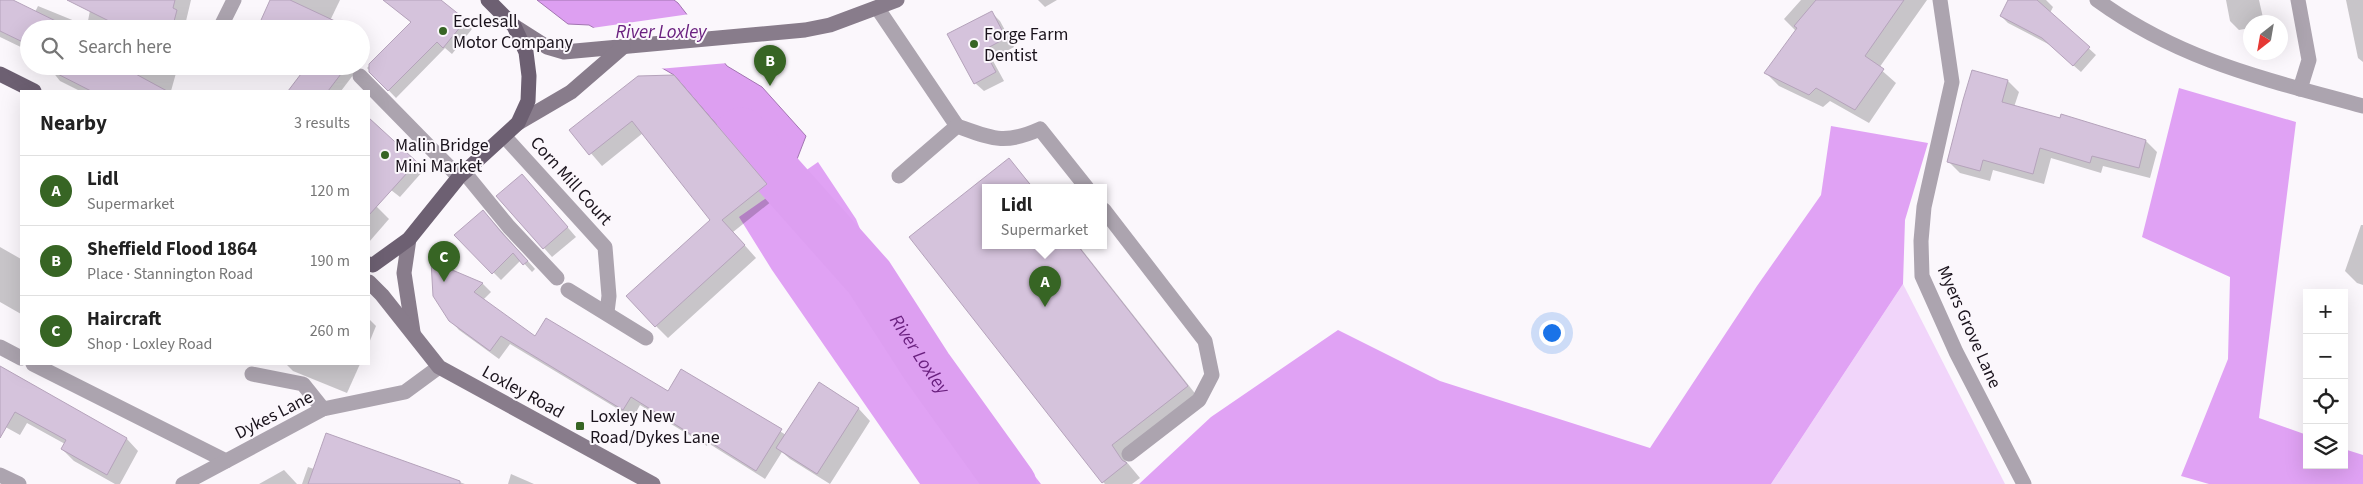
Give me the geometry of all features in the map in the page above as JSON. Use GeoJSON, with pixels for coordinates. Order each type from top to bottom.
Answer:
{"type":"FeatureCollection","features":[{"type":"Feature","properties":{"kind":"main road"},"geometry":{"type":"LineString","coordinates":[[488,0],[514,26],[547,47],[564,52],[805,30],[830,25],[878,9],[897,0]]}},
{"type":"Feature","properties":{"kind":"main road"},"geometry":{"type":"LineString","coordinates":[[514,26],[526,52],[529,76],[528,101],[518,124]]}},
{"type":"Feature","properties":{"kind":"main road"},"geometry":{"type":"LineString","coordinates":[[370,264],[373,265],[408,239],[461,174],[518,124],[571,92],[623,47]]}},
{"type":"Feature","properties":{"kind":"main road"},"geometry":{"type":"LineString","coordinates":[[0,74],[32,90]]}},
{"type":"Feature","properties":{"kind":"main road"},"geometry":{"type":"LineString","coordinates":[[408,239],[404,273],[413,334]]}},
{"type":"Feature","properties":{"kind":"main road","name":"Loxley Road"},"geometry":{"type":"LineString","coordinates":[[370,283],[382,295],[440,367],[653,484]]}},
{"type":"Feature","properties":{"kind":"street"},"geometry":{"type":"LineString","coordinates":[[224,20],[234,0]]}},
{"type":"Feature","properties":{"kind":"street","name":"Myers Grove Lane"},"geometry":{"type":"LineString","coordinates":[[1940,0],[1952,82],[1924,207],[1921,241],[1922,276],[1956,352],[2024,484]]}},
{"type":"Feature","properties":{"kind":"street"},"geometry":{"type":"LineString","coordinates":[[2097,0],[2157,39],[2208,61],[2363,106]]}},
{"type":"Feature","properties":{"kind":"street"},"geometry":{"type":"LineString","coordinates":[[2298,0],[2309,60],[2300,89]]}},
{"type":"Feature","properties":{"kind":"street"},"geometry":{"type":"LineString","coordinates":[[878,9],[957,126],[995,140],[1020,138],[1040,129],[1084,184]]}},
{"type":"Feature","properties":{"kind":"street"},"geometry":{"type":"LineString","coordinates":[[360,76],[461,174],[557,278]]}},
{"type":"Feature","properties":{"kind":"street"},"geometry":{"type":"LineString","coordinates":[[899,176],[957,126]]}},
{"type":"Feature","properties":{"kind":"street","name":"Corn Mill Court"},"geometry":{"type":"LineString","coordinates":[[505,137],[605,247],[609,296],[607,312]]}},
{"type":"Feature","properties":{"kind":"street"},"geometry":{"type":"LineString","coordinates":[[1107,214],[1205,341],[1212,375],[1199,400],[1130,454]]}},
{"type":"Feature","properties":{"kind":"street"},"geometry":{"type":"LineString","coordinates":[[568,290],[607,312],[646,338]]}},
{"type":"Feature","properties":{"kind":"street"},"geometry":{"type":"LineString","coordinates":[[0,347],[20,357]]}},
{"type":"Feature","properties":{"kind":"street"},"geometry":{"type":"LineString","coordinates":[[35,365],[226,461]]}},
{"type":"Feature","properties":{"kind":"street","name":"Dykes Lane"},"geometry":{"type":"LineString","coordinates":[[183,484],[323,409],[405,392],[440,367]]}},
{"type":"Feature","properties":{"kind":"street"},"geometry":{"type":"LineString","coordinates":[[252,374],[303,384],[323,409]]}},
{"type":"Feature","properties":{"kind":"street"},"geometry":{"type":"LineString","coordinates":[[0,475],[19,484]]}},
{"type":"Feature","properties":{"kind":"shaded area"},"geometry":{"type":"Polygon","coordinates":[[[2179,88],[2296,122],[2259,418],[2303,434],[2303,469],[2348,469],[2348,450],[2363,455],[2363,484],[2209,484],[2181,476],[2228,359],[2230,277],[2142,237],[2179,88]]]}},
{"type":"Feature","properties":{"kind":"shaded area"},"geometry":{"type":"Polygon","coordinates":[[[1831,126],[1928,143],[1905,220],[1903,284],[1771,484],[1139,484],[1211,417],[1338,330],[1440,381],[1650,448],[1757,286],[1821,195],[1831,126]]]}},
{"type":"Feature","properties":{"kind":"shaded area"},"geometry":{"type":"Polygon","coordinates":[[[818,162],[856,219],[880,279],[1041,484],[920,484],[772,270],[739,217],[818,162]]]}},
{"type":"Feature","properties":{"kind":"shaded area"},"geometry":{"type":"Polygon","coordinates":[[[1903,284],[2005,484],[1771,484],[1903,284]]]}},
{"type":"Feature","properties":{"kind":"water","name":"River Loxley"},"geometry":{"type":"Polygon","coordinates":[[[537,0],[674,0],[727,66],[762,87],[806,136],[787,185],[759,174],[674,75],[589,25],[568,24],[537,0]]]}},
{"type":"Feature","properties":{"kind":"pier"},"geometry":{"type":"Polygon","coordinates":[[[690,14],[728,63],[658,69],[592,28],[690,14]]]}},
{"type":"Feature","properties":{"kind":"building"},"geometry":{"type":"Polygon","coordinates":[[[0,0],[13,0],[54,20],[20,20],[20,41],[0,31],[0,0]]]}},
{"type":"Feature","properties":{"kind":"building"},"geometry":{"type":"Polygon","coordinates":[[[67,0],[175,0],[173,8],[177,10],[174,20],[107,20],[67,0]]]}},
{"type":"Feature","properties":{"kind":"building"},"geometry":{"type":"Polygon","coordinates":[[[270,0],[290,0],[333,20],[261,20],[270,0]]]}},
{"type":"Feature","properties":{"kind":"building"},"geometry":{"type":"Polygon","coordinates":[[[383,0],[441,0],[466,20],[443,48],[437,42],[388,91],[370,73],[370,63],[411,22],[383,0]]]}},
{"type":"Feature","properties":{"kind":"building"},"geometry":{"type":"Polygon","coordinates":[[[1816,0],[1904,0],[1865,56],[1884,69],[1855,110],[1816,88],[1809,95],[1764,73],[1797,28],[1794,26],[1816,0]]]}},
{"type":"Feature","properties":{"kind":"building"},"geometry":{"type":"Polygon","coordinates":[[[2008,0],[2037,0],[2090,47],[2073,66],[2042,38],[2000,16],[2008,0]]]}},
{"type":"Feature","properties":{"kind":"building","name":"Forge Farm Dentist"},"geometry":{"type":"Polygon","coordinates":[[[992,11],[1006,38],[984,50],[996,72],[974,84],[947,34],[992,11]]]}},
{"type":"Feature","properties":{"kind":"building"},"geometry":{"type":"Polygon","coordinates":[[[1972,70],[2008,80],[2002,102],[2060,118],[2061,114],[2146,140],[2139,168],[2092,156],[2090,163],[2040,148],[2033,174],[1983,160],[1980,171],[1947,162],[1972,70]]]}},
{"type":"Feature","properties":{"kind":"building"},"geometry":{"type":"Polygon","coordinates":[[[60,75],[138,75],[165,90],[89,90],[60,75]]]}},
{"type":"Feature","properties":{"kind":"building"},"geometry":{"type":"Polygon","coordinates":[[[300,75],[340,75],[329,90],[289,90],[300,75]]]}},
{"type":"Feature","properties":{"kind":"building"},"geometry":{"type":"Polygon","coordinates":[[[674,75],[767,184],[722,220],[745,245],[655,327],[626,296],[710,220],[632,121],[589,155],[569,130],[638,76],[674,75]]]}},
{"type":"Feature","properties":{"kind":"building"},"geometry":{"type":"Polygon","coordinates":[[[370,119],[417,162],[370,214],[370,119]]]}},
{"type":"Feature","properties":{"kind":"building"},"geometry":{"type":"Polygon","coordinates":[[[1009,158],[1030,184],[982,184],[982,249],[1080,249],[1188,386],[1112,445],[1122,460],[1127,463],[1102,483],[909,237],[1009,158]]]}},
{"type":"Feature","properties":{"kind":"building"},"geometry":{"type":"Polygon","coordinates":[[[522,174],[568,227],[543,249],[496,196],[522,174]]]}},
{"type":"Feature","properties":{"kind":"building"},"geometry":{"type":"Polygon","coordinates":[[[483,210],[528,261],[523,265],[513,253],[492,274],[454,235],[483,210]]]}},
{"type":"Feature","properties":{"kind":"building"},"geometry":{"type":"Polygon","coordinates":[[[431,261],[483,283],[474,292],[535,336],[546,318],[668,391],[681,369],[782,429],[756,471],[699,435],[697,438],[631,397],[623,410],[501,336],[490,351],[449,321],[433,296],[431,261]]]}},
{"type":"Feature","properties":{"kind":"building"},"geometry":{"type":"Polygon","coordinates":[[[0,366],[127,438],[107,475],[61,449],[66,440],[15,412],[0,438],[0,366]]]}},
{"type":"Feature","properties":{"kind":"building"},"geometry":{"type":"Polygon","coordinates":[[[819,382],[859,408],[817,474],[776,448],[819,382]]]}},
{"type":"Feature","properties":{"kind":"building"},"geometry":{"type":"Polygon","coordinates":[[[326,433],[460,481],[460,484],[308,484],[326,433]]]}},
{"type":"Feature","properties":{"kind":"waterway","name":"River Loxley"},"geometry":{"type":"LineString","coordinates":[[741,133],[869,277],[927,367],[1011,484]]}},
{"type":"Feature","properties":{"kind":"place","name":"Ecclesall Motor Company"},"geometry":{"type":"Point","coordinates":[443,31]}},
{"type":"Feature","properties":{"kind":"place","name":"Forge Farm Dentist"},"geometry":{"type":"Point","coordinates":[974,44]}},
{"type":"Feature","properties":{"kind":"place","name":"Sheffield Flood 1864"},"geometry":{"type":"Point","coordinates":[770,86]}},
{"type":"Feature","properties":{"kind":"place","name":"Malin Bridge Mini Market"},"geometry":{"type":"Point","coordinates":[385,155]}},
{"type":"Feature","properties":{"kind":"place","name":"Haircraft"},"geometry":{"type":"Point","coordinates":[444,282]}},
{"type":"Feature","properties":{"kind":"place","name":"Lidl"},"geometry":{"type":"Point","coordinates":[1045,307]}},
{"type":"Feature","properties":{"kind":"place","name":"Loxley New Road/Dykes Lane"},"geometry":{"type":"Point","coordinates":[580,426]}}]}
